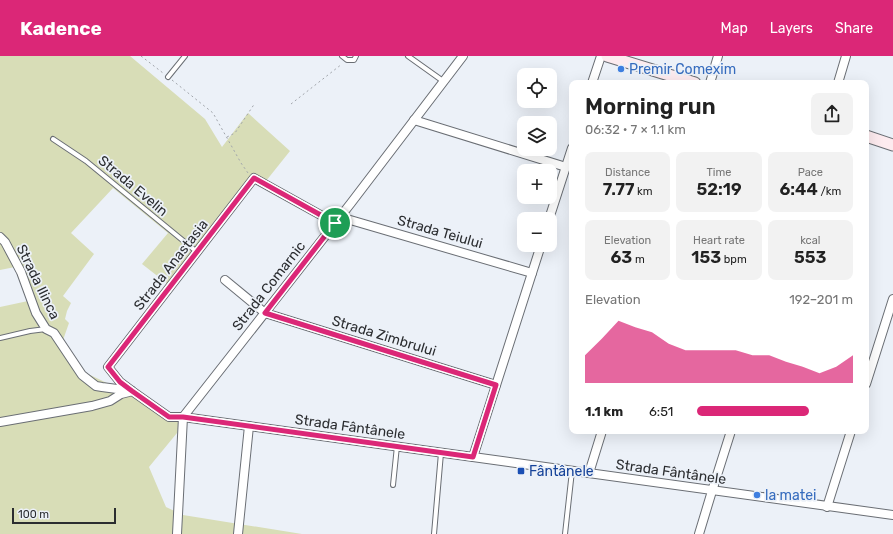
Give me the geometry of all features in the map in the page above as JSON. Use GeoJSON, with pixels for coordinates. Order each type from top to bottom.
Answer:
{"type":"FeatureCollection","features":[{"type":"Feature","properties":{"kind":"street","name":"Strada Comarnic"},"geometry":{"type":"LineString","coordinates":[[183,417],[338,220],[463,56]]}},
{"type":"Feature","properties":{"kind":"street"},"geometry":{"type":"LineString","coordinates":[[593,80],[601,56]]}},
{"type":"Feature","properties":{"kind":"street"},"geometry":{"type":"LineString","coordinates":[[607,56],[685,80]]}},
{"type":"Feature","properties":{"kind":"street"},"geometry":{"type":"LineString","coordinates":[[711,80],[718,56]]}},
{"type":"Feature","properties":{"kind":"street"},"geometry":{"type":"LineString","coordinates":[[839,80],[846,56]]}},
{"type":"Feature","properties":{"kind":"street"},"geometry":{"type":"LineString","coordinates":[[414,120],[566,167]]}},
{"type":"Feature","properties":{"kind":"street"},"geometry":{"type":"LineString","coordinates":[[869,137],[893,145]]}},
{"type":"Feature","properties":{"kind":"street"},"geometry":{"type":"LineString","coordinates":[[551,212],[569,158]]}},
{"type":"Feature","properties":{"kind":"street","name":"Strada Teiului"},"geometry":{"type":"LineString","coordinates":[[254,178],[338,220],[532,273]]}},
{"type":"Feature","properties":{"kind":"street","name":"Strada Anastasia"},"geometry":{"type":"LineString","coordinates":[[108,367],[254,178]]}},
{"type":"Feature","properties":{"kind":"street","name":"Strada Ilinca"},"geometry":{"type":"LineString","coordinates":[[0,237],[5,242],[21,272],[36,313],[46,329],[54,333],[82,375],[96,386],[102,388],[132,391]]}},
{"type":"Feature","properties":{"kind":"street"},"geometry":{"type":"LineString","coordinates":[[473,457],[539,252]]}},
{"type":"Feature","properties":{"kind":"street"},"geometry":{"type":"LineString","coordinates":[[225,280],[265,313]]}},
{"type":"Feature","properties":{"kind":"street"},"geometry":{"type":"LineString","coordinates":[[869,375],[893,299]]}},
{"type":"Feature","properties":{"kind":"street","name":"Strada Zimbrului"},"geometry":{"type":"LineString","coordinates":[[265,313],[496,385]]}},
{"type":"Feature","properties":{"kind":"street","name":"Strada Fântânele"},"geometry":{"type":"LineString","coordinates":[[108,367],[120,382],[169,417],[183,417],[441,452],[893,516]]}},
{"type":"Feature","properties":{"kind":"street"},"geometry":{"type":"LineString","coordinates":[[0,422],[92,406],[110,401],[121,394],[132,391]]}},
{"type":"Feature","properties":{"kind":"street"},"geometry":{"type":"LineString","coordinates":[[177,533],[183,417]]}},
{"type":"Feature","properties":{"kind":"street"},"geometry":{"type":"LineString","coordinates":[[238,534],[249,426]]}},
{"type":"Feature","properties":{"kind":"street"},"geometry":{"type":"LineString","coordinates":[[589,473],[601,434]]}},
{"type":"Feature","properties":{"kind":"street"},"geometry":{"type":"LineString","coordinates":[[700,534],[730,434]]}},
{"type":"Feature","properties":{"kind":"street"},"geometry":{"type":"LineString","coordinates":[[828,507],[850,434]]}},
{"type":"Feature","properties":{"kind":"lane"},"geometry":{"type":"LineString","coordinates":[[168,77],[185,56]]}},
{"type":"Feature","properties":{"kind":"lane"},"geometry":{"type":"LineString","coordinates":[[342,56],[347,60],[354,60],[356,56]]}},
{"type":"Feature","properties":{"kind":"lane"},"geometry":{"type":"LineString","coordinates":[[408,56],[444,81]]}},
{"type":"Feature","properties":{"kind":"lane","name":"Strada Evelin"},"geometry":{"type":"LineString","coordinates":[[53,139],[86,161],[197,252]]}},
{"type":"Feature","properties":{"kind":"lane"},"geometry":{"type":"LineString","coordinates":[[0,338],[46,329]]}},
{"type":"Feature","properties":{"kind":"lane"},"geometry":{"type":"LineString","coordinates":[[393,485],[397,446]]}},
{"type":"Feature","properties":{"kind":"lane"},"geometry":{"type":"LineString","coordinates":[[434,534],[441,452]]}},
{"type":"Feature","properties":{"kind":"lane"},"geometry":{"type":"LineString","coordinates":[[565,534],[572,471]]}},
{"type":"Feature","properties":{"kind":"path"},"geometry":{"type":"LineString","coordinates":[[141,56],[213,113],[244,168],[248,174],[254,178]]}},
{"type":"Feature","properties":{"kind":"path"},"geometry":{"type":"LineString","coordinates":[[291,104],[347,60]]}},
{"type":"Feature","properties":{"kind":"path"},"geometry":{"type":"LineString","coordinates":[[226,137],[235,133],[255,103]]}},
{"type":"Feature","properties":{"kind":"green space"},"geometry":{"type":"Polygon","coordinates":[[[0,56],[130,56],[205,119],[222,147],[248,113],[290,151],[266,181],[254,173],[169,285],[142,264],[168,233],[113,188],[71,233],[94,254],[63,296],[71,303],[65,319],[69,323],[63,340],[86,373],[180,420],[177,433],[149,467],[166,507],[183,515],[302,534],[0,534],[0,307],[28,301],[15,267],[0,270],[0,56]]]}},
{"type":"Feature","properties":{"kind":"place","name":"Premir Comexim"},"geometry":{"type":"Point","coordinates":[621,69]}},
{"type":"Feature","properties":{"kind":"place","name":"Fântânele"},"geometry":{"type":"Point","coordinates":[521,471]}},
{"type":"Feature","properties":{"kind":"place","name":"la matei"},"geometry":{"type":"Point","coordinates":[757,495]}},
{"type":"Feature","properties":{"kind":"route"},"geometry":{"type":"LineString","coordinates":[[254,178],[335,223],[265,313],[496,385],[473,457],[183,417],[169,417],[120,382],[108,367],[254,178]]}}]}
